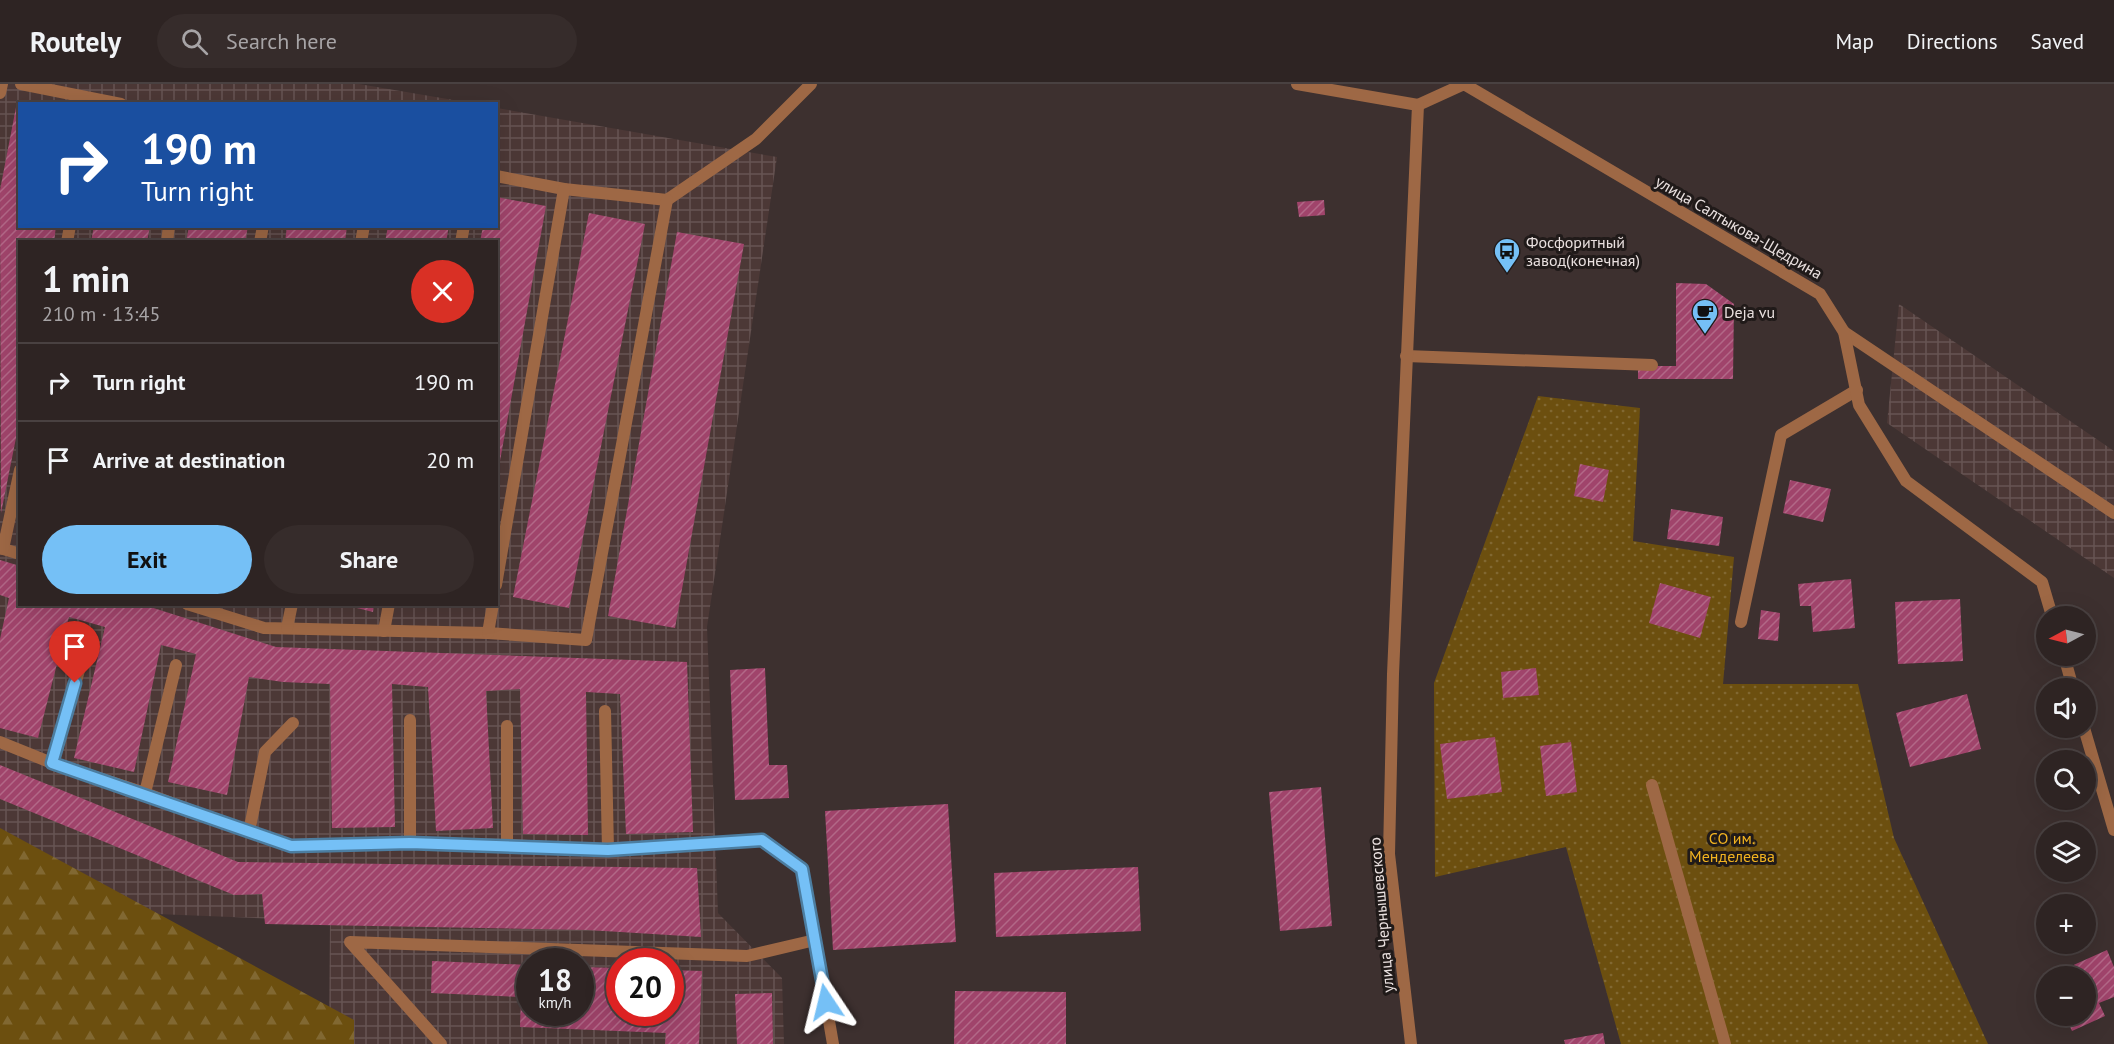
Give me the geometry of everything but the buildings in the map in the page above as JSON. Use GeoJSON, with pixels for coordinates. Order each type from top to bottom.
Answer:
{"type":"FeatureCollection","features":[{"type":"Feature","properties":{"kind":"street"},"geometry":{"type":"LineString","coordinates":[[0,93],[2,84]]}},
{"type":"Feature","properties":{"kind":"street"},"geometry":{"type":"LineString","coordinates":[[21,84],[96,101]]}},
{"type":"Feature","properties":{"kind":"street"},"geometry":{"type":"LineString","coordinates":[[498,177],[564,189],[667,200],[756,139],[811,84]]}},
{"type":"Feature","properties":{"kind":"street"},"geometry":{"type":"LineString","coordinates":[[1297,84],[1418,105]]}},
{"type":"Feature","properties":{"kind":"street","name":"улица Салтыкова-Щедрина"},"geometry":{"type":"LineString","coordinates":[[1418,105],[1464,84],[1820,294],[1844,332],[1859,405],[1906,482],[2042,582],[2049,606]]}},
{"type":"Feature","properties":{"kind":"street","name":"улица Чернышевского"},"geometry":{"type":"LineString","coordinates":[[1411,1044],[1389,854],[1393,674],[1418,105]]}},
{"type":"Feature","properties":{"kind":"street"},"geometry":{"type":"LineString","coordinates":[[498,573],[564,189]]}},
{"type":"Feature","properties":{"kind":"street"},"geometry":{"type":"LineString","coordinates":[[191,606],[264,628],[488,633],[586,640],[667,200]]}},
{"type":"Feature","properties":{"kind":"street"},"geometry":{"type":"LineString","coordinates":[[1844,332],[2114,513]]}},
{"type":"Feature","properties":{"kind":"street"},"geometry":{"type":"LineString","coordinates":[[1406,356],[1652,365]]}},
{"type":"Feature","properties":{"kind":"street"},"geometry":{"type":"LineString","coordinates":[[1741,622],[1781,435],[1857,390]]}},
{"type":"Feature","properties":{"kind":"street"},"geometry":{"type":"LineString","coordinates":[[18,478],[1,549],[18,553]]}},
{"type":"Feature","properties":{"kind":"street"},"geometry":{"type":"LineString","coordinates":[[287,628],[292,606]]}},
{"type":"Feature","properties":{"kind":"street"},"geometry":{"type":"LineString","coordinates":[[384,631],[389,606]]}},
{"type":"Feature","properties":{"kind":"street"},"geometry":{"type":"LineString","coordinates":[[488,633],[493,606]]}},
{"type":"Feature","properties":{"kind":"street"},"geometry":{"type":"LineString","coordinates":[[52,763],[87,643]]}},
{"type":"Feature","properties":{"kind":"street"},"geometry":{"type":"LineString","coordinates":[[145,793],[176,665]]}},
{"type":"Feature","properties":{"kind":"street"},"geometry":{"type":"LineString","coordinates":[[605,711],[608,850]]}},
{"type":"Feature","properties":{"kind":"street"},"geometry":{"type":"LineString","coordinates":[[410,720],[410,843]]}},
{"type":"Feature","properties":{"kind":"street"},"geometry":{"type":"LineString","coordinates":[[249,832],[265,752],[293,723]]}},
{"type":"Feature","properties":{"kind":"street"},"geometry":{"type":"LineString","coordinates":[[507,726],[507,845]]}},
{"type":"Feature","properties":{"kind":"street"},"geometry":{"type":"LineString","coordinates":[[2087,738],[2114,830]]}},
{"type":"Feature","properties":{"kind":"street"},"geometry":{"type":"LineString","coordinates":[[0,742],[52,763],[145,793],[291,846],[410,843],[608,850],[762,840],[802,869],[833,1044]]}},
{"type":"Feature","properties":{"kind":"street"},"geometry":{"type":"LineString","coordinates":[[1652,785],[1725,1044]]}},
{"type":"Feature","properties":{"kind":"street"},"geometry":{"type":"LineString","coordinates":[[441,1044],[350,942],[747,956],[815,940]]}},
{"type":"Feature","properties":{"kind":"shaded area"},"geometry":{"type":"Polygon","coordinates":[[[0,84],[359,84],[465,102],[18,102],[18,228],[498,228],[498,108],[777,157],[707,627],[718,913],[782,978],[784,1044],[329,1044],[330,921],[132,913],[0,856],[0,84]]]}},
{"type":"Feature","properties":{"kind":"shaded area"},"geometry":{"type":"Polygon","coordinates":[[[1899,304],[2114,451],[2114,578],[1887,423],[1899,304]]]}},
{"type":"Feature","properties":{"kind":"green space","name":"СО им. Менделеева"},"geometry":{"type":"Polygon","coordinates":[[[1538,396],[1640,408],[1633,541],[1734,557],[1723,684],[1858,684],[1894,838],[1988,1044],[1621,1044],[1566,847],[1435,877],[1434,683],[1538,396]]]}},
{"type":"Feature","properties":{"kind":"green space"},"geometry":{"type":"Polygon","coordinates":[[[0,828],[354,1020],[354,1044],[0,1044],[0,828]]]}},
{"type":"Feature","properties":{"kind":"place","name":"Фосфоритный завод(конечная)"},"geometry":{"type":"Point","coordinates":[1507,274]}},
{"type":"Feature","properties":{"kind":"place","name":"Deja vu"},"geometry":{"type":"Point","coordinates":[1705,335]}},
{"type":"Feature","properties":{"kind":"route"},"geometry":{"type":"LineString","coordinates":[[75,683],[52,763],[145,793],[291,846],[410,843],[608,850],[762,840],[802,869],[826,1002]]}}]}
